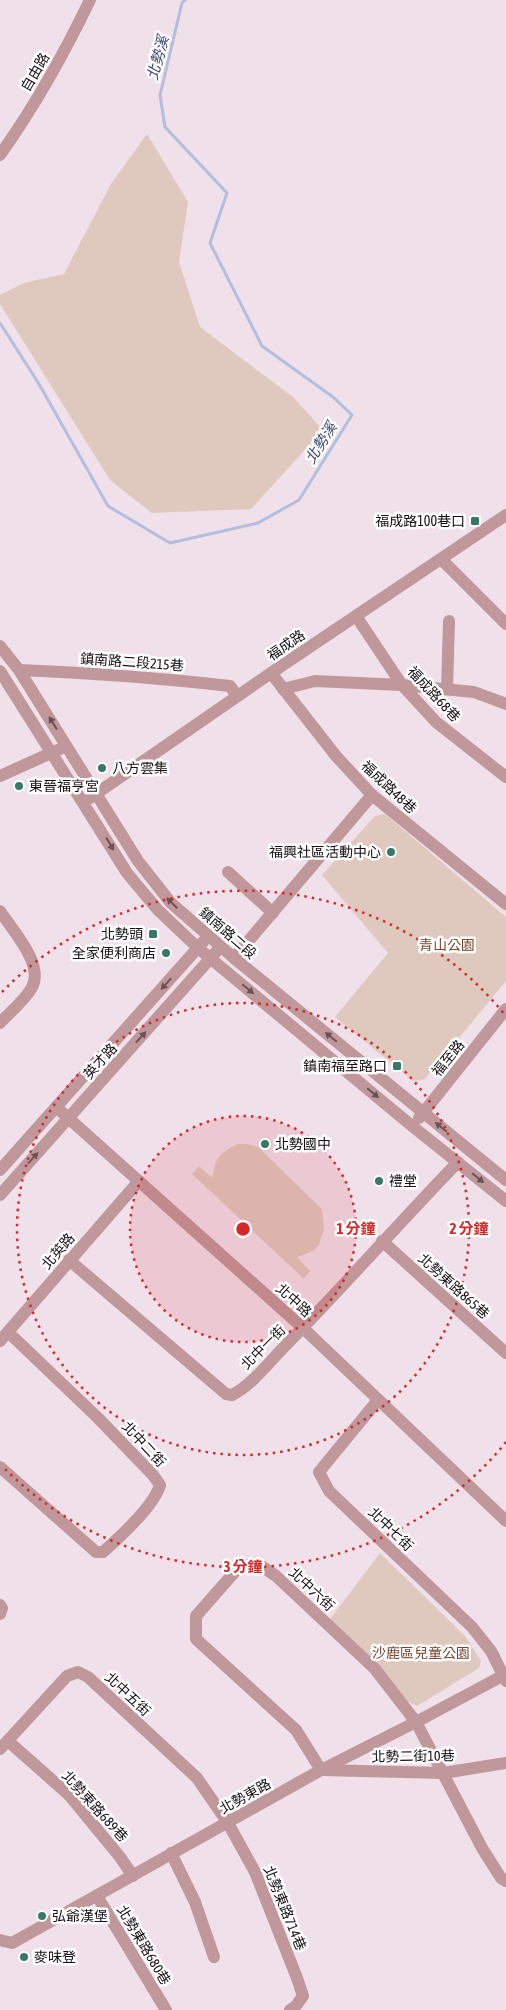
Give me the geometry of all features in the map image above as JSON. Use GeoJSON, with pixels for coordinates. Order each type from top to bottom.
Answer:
{"type":"FeatureCollection","features":[{"type":"Feature","properties":{"kind":"street","name":"自由路"},"geometry":{"type":"LineString","coordinates":[[0,155],[30,112],[67,47],[90,0]]}},
{"type":"Feature","properties":{"kind":"street","name":"福成路"},"geometry":{"type":"LineString","coordinates":[[84,802],[271,673],[442,560],[506,515]]}},
{"type":"Feature","properties":{"kind":"street"},"geometry":{"type":"LineString","coordinates":[[442,560],[506,624]]}},
{"type":"Feature","properties":{"kind":"street","name":"福成路68巷"},"geometry":{"type":"LineString","coordinates":[[356,616],[402,685],[436,722],[506,777]]}},
{"type":"Feature","properties":{"kind":"street"},"geometry":{"type":"LineString","coordinates":[[447,689],[449,621]]}},
{"type":"Feature","properties":{"kind":"street","name":"鎮南路二段"},"geometry":{"type":"LineString","coordinates":[[0,646],[19,670],[138,861],[171,903],[234,958],[506,1180]]}},
{"type":"Feature","properties":{"kind":"street","name":"鎮南路二段215巷"},"geometry":{"type":"LineString","coordinates":[[19,670],[97,673],[230,686],[238,696]]}},
{"type":"Feature","properties":{"kind":"street"},"geometry":{"type":"LineString","coordinates":[[0,671],[53,752],[127,873],[158,910],[198,948],[412,1126],[506,1201]]}},
{"type":"Feature","properties":{"kind":"street","name":"福成路48巷"},"geometry":{"type":"LineString","coordinates":[[271,673],[336,756],[372,795],[506,904]]}},
{"type":"Feature","properties":{"kind":"street"},"geometry":{"type":"LineString","coordinates":[[283,689],[315,681],[402,685],[474,692],[506,704]]}},
{"type":"Feature","properties":{"kind":"street"},"geometry":{"type":"LineString","coordinates":[[0,776],[67,745]]}},
{"type":"Feature","properties":{"kind":"street"},"geometry":{"type":"LineString","coordinates":[[234,958],[372,795]]}},
{"type":"Feature","properties":{"kind":"street"},"geometry":{"type":"LineString","coordinates":[[228,872],[273,913]]}},
{"type":"Feature","properties":{"kind":"street"},"geometry":{"type":"LineString","coordinates":[[0,911],[30,957],[36,971],[36,979],[31,990],[0,1023]]}},
{"type":"Feature","properties":{"kind":"street","name":"英才路"},"geometry":{"type":"LineString","coordinates":[[0,1170],[209,936]]}},
{"type":"Feature","properties":{"kind":"street","name":"英才路"},"geometry":{"type":"LineString","coordinates":[[0,1195],[221,946]]}},
{"type":"Feature","properties":{"kind":"street","name":"福至路"},"geometry":{"type":"LineString","coordinates":[[412,1126],[504,1017]]}},
{"type":"Feature","properties":{"kind":"street","name":"北中路"},"geometry":{"type":"LineString","coordinates":[[56,1107],[303,1328],[506,1521]]}},
{"type":"Feature","properties":{"kind":"street","name":"北中一街"},"geometry":{"type":"LineString","coordinates":[[69,1260],[226,1394],[232,1395],[244,1387],[303,1328],[382,1241],[458,1162]]}},
{"type":"Feature","properties":{"kind":"street","name":"北英路"},"geometry":{"type":"LineString","coordinates":[[4,1337],[139,1181]]}},
{"type":"Feature","properties":{"kind":"street","name":"北勢東路865巷"},"geometry":{"type":"LineString","coordinates":[[382,1241],[506,1353]]}},
{"type":"Feature","properties":{"kind":"street","name":"北中二街"},"geometry":{"type":"LineString","coordinates":[[0,1467],[96,1552],[103,1552],[120,1538],[157,1495],[160,1485],[98,1418],[4,1337]]}},
{"type":"Feature","properties":{"kind":"street","name":"北中七街"},"geometry":{"type":"LineString","coordinates":[[378,1400],[320,1472],[323,1479],[329,1491],[472,1627],[491,1651],[505,1677]]}},
{"type":"Feature","properties":{"kind":"street","name":"北中六街"},"geometry":{"type":"LineString","coordinates":[[321,1770],[296,1730],[196,1640],[196,1616],[239,1568],[257,1563],[276,1576],[375,1669],[416,1722],[482,1848],[501,1878],[506,1881]]}},
{"type":"Feature","properties":{"kind":"street"},"geometry":{"type":"LineString","coordinates":[[0,1605],[2,1608],[0,1614]]}},
{"type":"Feature","properties":{"kind":"street","name":"北中五街"},"geometry":{"type":"LineString","coordinates":[[4,1745],[67,1676],[78,1672],[88,1677],[197,1778],[228,1823]]}},
{"type":"Feature","properties":{"kind":"street","name":"北勢東路"},"geometry":{"type":"LineString","coordinates":[[0,1940],[12,1943],[321,1770],[505,1677]]}},
{"type":"Feature","properties":{"kind":"street","name":"北勢東路689巷"},"geometry":{"type":"LineString","coordinates":[[4,1745],[69,1795],[120,1857],[133,1876]]}},
{"type":"Feature","properties":{"kind":"street","name":"北勢二街10巷"},"geometry":{"type":"LineString","coordinates":[[321,1770],[443,1773],[506,1763]]}},
{"type":"Feature","properties":{"kind":"street","name":"北勢東路714巷"},"geometry":{"type":"LineString","coordinates":[[228,1823],[255,1872],[297,1978],[303,1996],[292,2008]]}},
{"type":"Feature","properties":{"kind":"street"},"geometry":{"type":"LineString","coordinates":[[170,1853],[195,1902],[214,1956]]}},
{"type":"Feature","properties":{"kind":"street","name":"北勢東路680巷"},"geometry":{"type":"LineString","coordinates":[[97,1896],[166,2010]]}},
{"type":"Feature","properties":{"kind":"green space"},"geometry":{"type":"Polygon","coordinates":[[[147,134],[188,202],[179,262],[200,327],[293,397],[323,430],[251,509],[152,513],[110,480],[0,304],[0,295],[24,283],[64,274],[111,184],[147,134]]]}},
{"type":"Feature","properties":{"kind":"green space","name":"青山公園"},"geometry":{"type":"Polygon","coordinates":[[[385,814],[506,917],[506,981],[425,1079],[413,1081],[335,1017],[388,953],[322,875],[375,816],[385,814]]]}},
{"type":"Feature","properties":{"kind":"green space"},"geometry":{"type":"Polygon","coordinates":[[[237,1144],[258,1147],[322,1209],[324,1229],[319,1245],[313,1251],[297,1257],[310,1271],[304,1279],[192,1174],[199,1166],[212,1178],[219,1157],[237,1144]]]}},
{"type":"Feature","properties":{"kind":"green space","name":"沙鹿區兒童公園"},"geometry":{"type":"Polygon","coordinates":[[[380,1553],[465,1636],[481,1661],[479,1668],[417,1706],[404,1700],[330,1619],[380,1553]]]}},
{"type":"Feature","properties":{"kind":"waterway","name":"北勢溪"},"geometry":{"type":"LineString","coordinates":[[0,323],[39,384],[108,506],[170,543],[258,523],[299,500],[352,415],[333,397],[262,346],[210,243],[227,193],[165,127],[160,95],[182,3],[185,0]]}},
{"type":"Feature","properties":{"kind":"place","name":"福成路100巷口"},"geometry":{"type":"Point","coordinates":[475,521]}},
{"type":"Feature","properties":{"kind":"place","name":"八方雲集"},"geometry":{"type":"Point","coordinates":[102,768]}},
{"type":"Feature","properties":{"kind":"place","name":"東晉福亨宮"},"geometry":{"type":"Point","coordinates":[19,786]}},
{"type":"Feature","properties":{"kind":"place","name":"福興社區活動中心"},"geometry":{"type":"Point","coordinates":[391,852]}},
{"type":"Feature","properties":{"kind":"place","name":"北勢頭"},"geometry":{"type":"Point","coordinates":[153,934]}},
{"type":"Feature","properties":{"kind":"place","name":"全家便利商店"},"geometry":{"type":"Point","coordinates":[166,953]}},
{"type":"Feature","properties":{"kind":"place","name":"鎮南福至路口"},"geometry":{"type":"Point","coordinates":[397,1066]}},
{"type":"Feature","properties":{"kind":"place","name":"北勢國中"},"geometry":{"type":"Point","coordinates":[265,1144]}},
{"type":"Feature","properties":{"kind":"place","name":"禮堂"},"geometry":{"type":"Point","coordinates":[379,1181]}},
{"type":"Feature","properties":{"kind":"place","name":"弘爺漢堡"},"geometry":{"type":"Point","coordinates":[42,1916]}},
{"type":"Feature","properties":{"kind":"place","name":"麥味登"},"geometry":{"type":"Point","coordinates":[24,1957]}}]}
